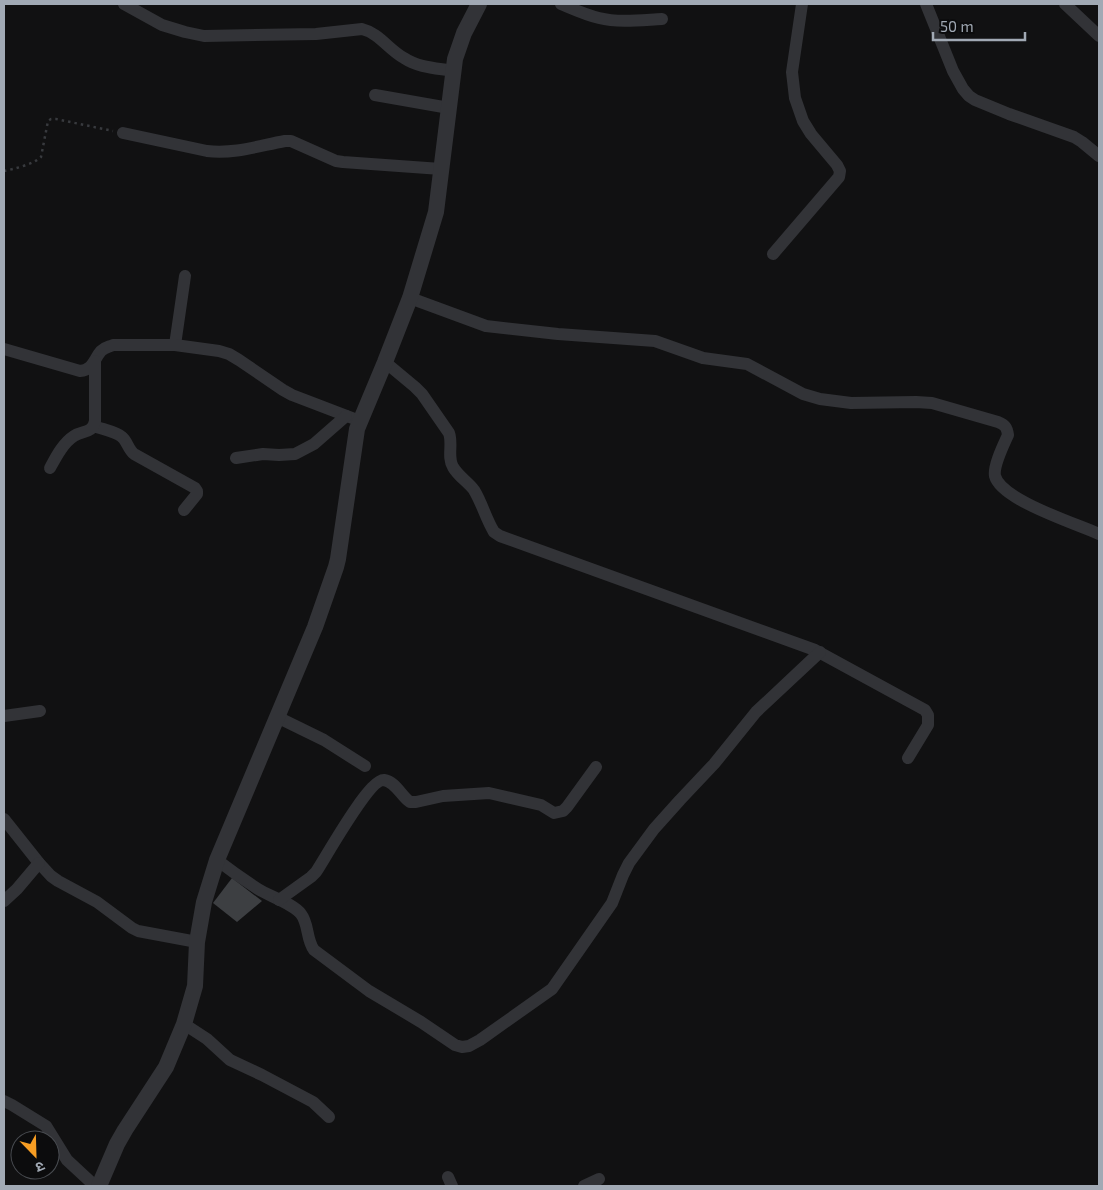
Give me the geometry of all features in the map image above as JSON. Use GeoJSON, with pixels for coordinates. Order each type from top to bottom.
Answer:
{"type":"FeatureCollection","features":[{"type":"Feature","properties":{"kind":"street"},"geometry":{"type":"LineString","coordinates":[[124,4],[162,25],[204,36],[316,34],[362,28],[374,34],[409,61],[428,67],[454,71]]}},
{"type":"Feature","properties":{"kind":"street"},"geometry":{"type":"LineString","coordinates":[[236,458],[258,454],[296,454],[314,444],[353,418],[385,362],[410,298],[436,212],[455,59],[460,42],[478,4]]}},
{"type":"Feature","properties":{"kind":"street"},"geometry":{"type":"LineString","coordinates":[[561,4],[584,14],[608,20],[662,19]]}},
{"type":"Feature","properties":{"kind":"street"},"geometry":{"type":"LineString","coordinates":[[773,254],[839,177],[840,171],[810,134],[795,98],[792,72],[802,4]]}},
{"type":"Feature","properties":{"kind":"street"},"geometry":{"type":"LineString","coordinates":[[926,4],[953,71],[963,90],[969,96],[1009,114],[1074,137],[1099,156]]}},
{"type":"Feature","properties":{"kind":"street"},"geometry":{"type":"LineString","coordinates":[[1065,4],[1099,36]]}},
{"type":"Feature","properties":{"kind":"street"},"geometry":{"type":"LineString","coordinates":[[375,95],[449,108]]}},
{"type":"Feature","properties":{"kind":"street"},"geometry":{"type":"LineString","coordinates":[[123,133],[215,152],[240,151],[285,140],[336,161],[441,169]]}},
{"type":"Feature","properties":{"kind":"street"},"geometry":{"type":"LineString","coordinates":[[175,345],[185,276]]}},
{"type":"Feature","properties":{"kind":"street"},"geometry":{"type":"LineString","coordinates":[[410,298],[486,326],[558,334],[655,341],[702,358],[747,364],[803,394],[820,399],[851,403],[932,403],[998,422],[1008,430],[1008,435],[995,468],[995,476],[1003,487],[1010,494],[1048,514],[1099,534]]}},
{"type":"Feature","properties":{"kind":"street"},"geometry":{"type":"LineString","coordinates":[[4,349],[80,371],[90,368],[101,351],[113,345],[175,345],[219,351],[239,360],[292,395],[353,418],[357,429],[338,559],[314,628],[217,860],[204,902],[197,942],[195,986],[184,1024],[166,1068],[124,1130],[99,1186]]}},
{"type":"Feature","properties":{"kind":"street"},"geometry":{"type":"LineString","coordinates":[[50,468],[69,440],[75,435],[90,430],[94,426],[95,361]]}},
{"type":"Feature","properties":{"kind":"street"},"geometry":{"type":"LineString","coordinates":[[385,362],[422,394],[449,433],[453,468],[472,488],[494,532],[500,536],[820,652],[925,710],[928,715],[928,725],[908,758]]}},
{"type":"Feature","properties":{"kind":"street"},"geometry":{"type":"LineString","coordinates":[[94,426],[124,438],[128,448],[134,454],[194,488],[197,494],[184,510]]}},
{"type":"Feature","properties":{"kind":"street"},"geometry":{"type":"LineString","coordinates":[[217,860],[258,889],[297,909],[305,921],[311,945],[318,954],[369,992],[455,1044],[462,1047],[469,1046],[552,989],[612,903],[629,863],[654,829],[714,764],[756,712],[820,652]]}},
{"type":"Feature","properties":{"kind":"street"},"geometry":{"type":"LineString","coordinates":[[4,716],[40,711]]}},
{"type":"Feature","properties":{"kind":"street"},"geometry":{"type":"LineString","coordinates":[[277,717],[324,740],[365,766]]}},
{"type":"Feature","properties":{"kind":"street"},"geometry":{"type":"LineString","coordinates":[[279,900],[316,872],[344,825],[368,792],[379,781],[383,780],[391,784],[410,802],[443,796],[488,793],[541,805],[554,813],[563,811],[567,807],[596,767]]}},
{"type":"Feature","properties":{"kind":"street"},"geometry":{"type":"LineString","coordinates":[[4,819],[39,863],[58,881],[97,902],[138,931],[197,942]]}},
{"type":"Feature","properties":{"kind":"street"},"geometry":{"type":"LineString","coordinates":[[4,901],[39,863]]}},
{"type":"Feature","properties":{"kind":"street"},"geometry":{"type":"LineString","coordinates":[[184,1024],[207,1039],[230,1060],[312,1102],[329,1117]]}},
{"type":"Feature","properties":{"kind":"street"},"geometry":{"type":"LineString","coordinates":[[4,1101],[12,1104],[46,1126],[67,1160],[95,1186]]}},
{"type":"Feature","properties":{"kind":"street"},"geometry":{"type":"LineString","coordinates":[[584,1186],[599,1179]]}},
{"type":"Feature","properties":{"kind":"path"},"geometry":{"type":"LineString","coordinates":[[4,171],[33,162],[41,157],[48,122],[51,119],[123,133]]}},
{"type":"Feature","properties":{"kind":"building"},"geometry":{"type":"Polygon","coordinates":[[[232,878],[262,901],[237,922],[213,903],[232,878]]]}}]}
